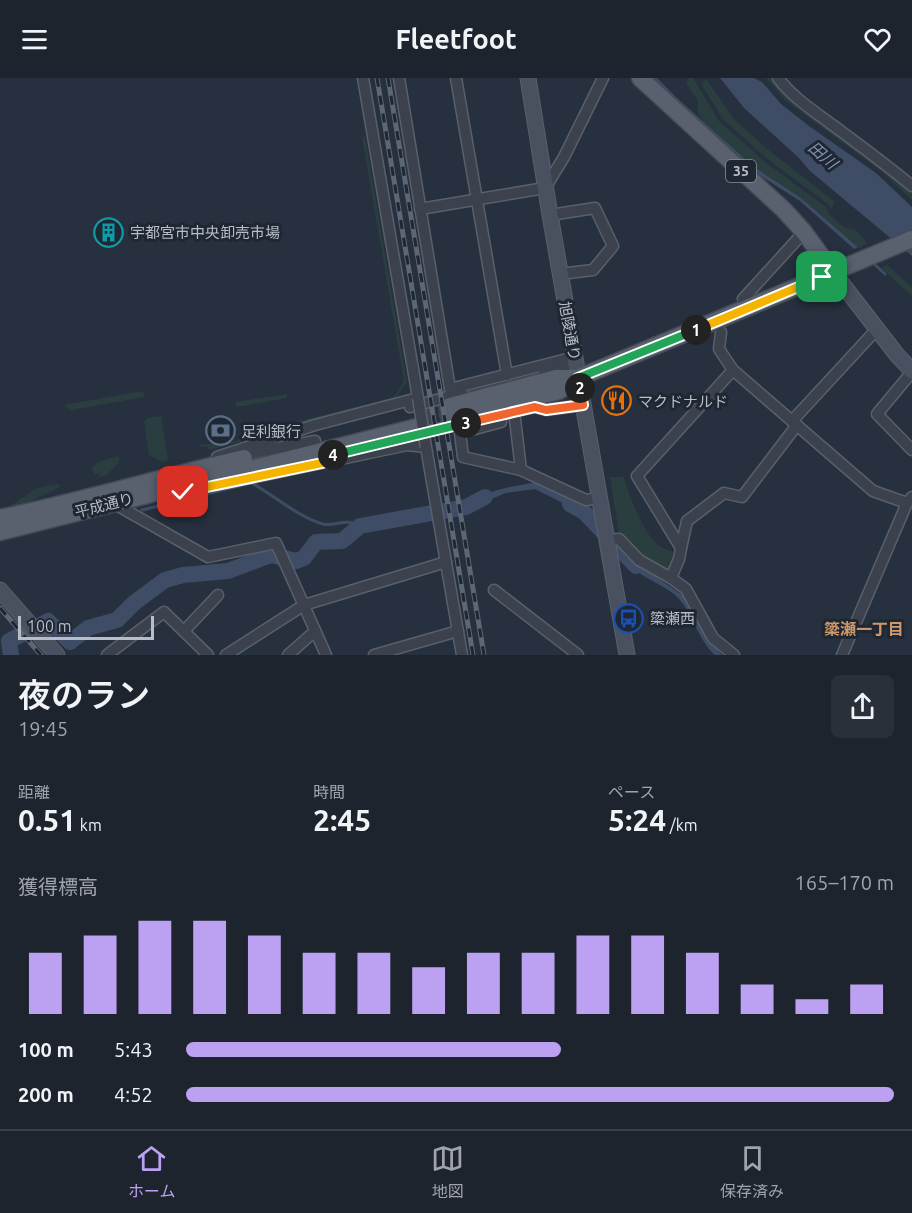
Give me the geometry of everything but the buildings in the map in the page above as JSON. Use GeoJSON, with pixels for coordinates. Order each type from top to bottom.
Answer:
{"type":"FeatureCollection","features":[{"type":"Feature","properties":{"kind":"main road","name":"35"},"geometry":{"type":"LineString","coordinates":[[640,78],[784,210],[804,232],[833,272]]}},
{"type":"Feature","properties":{"kind":"main road"},"geometry":{"type":"LineString","coordinates":[[451,412],[556,378],[576,367],[833,272],[912,239]]}},
{"type":"Feature","properties":{"kind":"main road","name":"平成通り"},"geometry":{"type":"LineString","coordinates":[[0,518],[141,483],[315,433],[416,421],[0,532]]}},
{"type":"Feature","properties":{"kind":"street"},"geometry":{"type":"LineString","coordinates":[[363,78],[462,655]]}},
{"type":"Feature","properties":{"kind":"street"},"geometry":{"type":"LineString","coordinates":[[399,78],[450,389],[507,375],[576,367]]}},
{"type":"Feature","properties":{"kind":"street"},"geometry":{"type":"LineString","coordinates":[[456,78],[507,375]]}},
{"type":"Feature","properties":{"kind":"street","name":"旭陵通り"},"geometry":{"type":"LineString","coordinates":[[528,78],[545,188],[627,655]]}},
{"type":"Feature","properties":{"kind":"street"},"geometry":{"type":"LineString","coordinates":[[420,209],[545,188],[564,157],[603,78]]}},
{"type":"Feature","properties":{"kind":"street"},"geometry":{"type":"LineString","coordinates":[[778,78],[805,104],[912,186]]}},
{"type":"Feature","properties":{"kind":"street"},"geometry":{"type":"LineString","coordinates":[[550,215],[596,208],[613,246],[593,270],[560,274]]}},
{"type":"Feature","properties":{"kind":"street"},"geometry":{"type":"LineString","coordinates":[[742,299],[804,232]]}},
{"type":"Feature","properties":{"kind":"street"},"geometry":{"type":"LineString","coordinates":[[833,272],[912,372],[877,414],[912,450]]}},
{"type":"Feature","properties":{"kind":"street"},"geometry":{"type":"LineString","coordinates":[[671,578],[679,559],[687,521],[724,493],[742,497],[795,423],[877,329]]}},
{"type":"Feature","properties":{"kind":"street"},"geometry":{"type":"LineString","coordinates":[[721,332],[719,349],[733,370],[873,491],[910,500],[846,653]]}},
{"type":"Feature","properties":{"kind":"street"},"geometry":{"type":"LineString","coordinates":[[418,398],[315,433],[199,463],[315,433],[320,428],[328,428],[528,375],[576,367]]}},
{"type":"Feature","properties":{"kind":"street"},"geometry":{"type":"LineString","coordinates":[[681,548],[637,476],[733,370]]}},
{"type":"Feature","properties":{"kind":"street"},"geometry":{"type":"LineString","coordinates":[[583,405],[546,410],[460,433],[463,457],[521,470],[586,500],[601,498]]}},
{"type":"Feature","properties":{"kind":"street"},"geometry":{"type":"LineString","coordinates":[[322,463],[331,456],[416,434],[535,407],[546,410]]}},
{"type":"Feature","properties":{"kind":"street"},"geometry":{"type":"LineString","coordinates":[[515,418],[521,470]]}},
{"type":"Feature","properties":{"kind":"street"},"geometry":{"type":"LineString","coordinates":[[144,495],[183,492],[408,445],[426,447]]}},
{"type":"Feature","properties":{"kind":"street"},"geometry":{"type":"LineString","coordinates":[[112,503],[208,557],[276,543],[326,655]]}},
{"type":"Feature","properties":{"kind":"street"},"geometry":{"type":"LineString","coordinates":[[607,540],[619,539],[639,560],[686,589],[713,638],[734,655]]}},
{"type":"Feature","properties":{"kind":"street"},"geometry":{"type":"LineString","coordinates":[[226,655],[304,605],[446,562]]}},
{"type":"Feature","properties":{"kind":"street"},"geometry":{"type":"LineString","coordinates":[[0,590],[57,655]]}},
{"type":"Feature","properties":{"kind":"street"},"geometry":{"type":"LineString","coordinates":[[494,590],[578,655]]}},
{"type":"Feature","properties":{"kind":"street"},"geometry":{"type":"LineString","coordinates":[[184,631],[218,595]]}},
{"type":"Feature","properties":{"kind":"street"},"geometry":{"type":"LineString","coordinates":[[106,655],[164,612],[208,655]]}},
{"type":"Feature","properties":{"kind":"street"},"geometry":{"type":"LineString","coordinates":[[288,655],[315,631]]}},
{"type":"Feature","properties":{"kind":"street"},"geometry":{"type":"LineString","coordinates":[[374,655],[458,631]]}},
{"type":"Feature","properties":{"kind":"green space"},"geometry":{"type":"Polygon","coordinates":[[[689,78],[693,78],[719,121],[765,162],[826,207],[829,214],[845,228],[856,230],[867,243],[860,248],[801,198],[754,167],[705,123],[698,113],[698,101],[686,83],[689,78]]]}},
{"type":"Feature","properties":{"kind":"green space"},"geometry":{"type":"Polygon","coordinates":[[[766,78],[772,78],[901,182],[912,192],[912,200],[881,171],[785,100],[766,78]]]}},
{"type":"Feature","properties":{"kind":"green space"},"geometry":{"type":"Polygon","coordinates":[[[707,80],[733,118],[766,148],[835,202],[831,209],[828,204],[767,159],[722,118],[702,85],[703,81],[707,80]]]}},
{"type":"Feature","properties":{"kind":"green space"},"geometry":{"type":"Polygon","coordinates":[[[362,137],[365,137],[407,382],[395,399],[293,427],[292,423],[394,397],[404,381],[362,137]]]}},
{"type":"Feature","properties":{"kind":"green space"},"geometry":{"type":"Polygon","coordinates":[[[887,265],[912,287],[912,296],[881,268],[887,265]]]}},
{"type":"Feature","properties":{"kind":"green space"},"geometry":{"type":"Polygon","coordinates":[[[143,391],[145,397],[71,410],[64,405],[143,391]]]}},
{"type":"Feature","properties":{"kind":"green space"},"geometry":{"type":"Polygon","coordinates":[[[287,394],[287,398],[237,407],[235,405],[236,402],[287,394]]]}},
{"type":"Feature","properties":{"kind":"green space"},"geometry":{"type":"Polygon","coordinates":[[[161,416],[168,460],[162,462],[149,455],[144,422],[147,418],[161,416]]]}},
{"type":"Feature","properties":{"kind":"green space"},"geometry":{"type":"Polygon","coordinates":[[[286,424],[287,429],[282,431],[209,450],[207,446],[201,447],[200,445],[238,441],[238,438],[286,424]]]}},
{"type":"Feature","properties":{"kind":"green space"},"geometry":{"type":"Polygon","coordinates":[[[119,456],[119,462],[107,475],[98,478],[101,473],[94,475],[92,467],[100,461],[119,456]]]}},
{"type":"Feature","properties":{"kind":"green space"},"geometry":{"type":"Polygon","coordinates":[[[610,477],[624,477],[633,503],[648,533],[660,546],[675,553],[667,572],[641,557],[619,534],[610,477]]]}},
{"type":"Feature","properties":{"kind":"green space"},"geometry":{"type":"Polygon","coordinates":[[[59,484],[60,487],[0,516],[0,513],[37,488],[59,484]]]}},
{"type":"Feature","properties":{"kind":"water"},"geometry":{"type":"Polygon","coordinates":[[[649,78],[657,78],[754,167],[801,198],[858,247],[854,249],[800,201],[753,171],[649,78]]]}},
{"type":"Feature","properties":{"kind":"water","name":"田川"},"geometry":{"type":"Polygon","coordinates":[[[720,78],[754,78],[762,82],[781,104],[876,173],[912,207],[912,256],[810,171],[799,158],[744,108],[720,78]]]}},
{"type":"Feature","properties":{"kind":"water"},"geometry":{"type":"Polygon","coordinates":[[[532,483],[553,489],[587,510],[589,523],[577,510],[535,489],[506,493],[466,509],[465,502],[473,498],[497,490],[532,483]]]}},
{"type":"Feature","properties":{"kind":"water"},"geometry":{"type":"Polygon","coordinates":[[[619,547],[633,561],[681,594],[690,604],[707,638],[722,655],[715,655],[703,641],[686,608],[674,594],[634,569],[622,556],[619,547]]]}},
{"type":"Feature","properties":{"kind":"waterway"},"geometry":{"type":"LineString","coordinates":[[872,262],[885,274]]}},
{"type":"Feature","properties":{"kind":"waterway"},"geometry":{"type":"LineString","coordinates":[[249,483],[314,521],[328,525],[349,522],[360,526]]}},
{"type":"Feature","properties":{"kind":"waterway"},"geometry":{"type":"LineString","coordinates":[[142,510],[243,485]]}},
{"type":"Feature","properties":{"kind":"waterway"},"geometry":{"type":"LineString","coordinates":[[11,655],[9,641],[48,621],[70,642],[88,628],[117,620],[134,603],[165,580],[183,575],[228,571],[271,555],[296,561],[304,558],[316,542],[342,541],[360,526],[466,507],[485,497]]}},
{"type":"Feature","properties":{"kind":"waterway"},"geometry":{"type":"LineString","coordinates":[[570,504],[584,512],[636,566]]}},
{"type":"Feature","properties":{"kind":"tunnel"},"geometry":{"type":"LineString","coordinates":[[415,415],[450,406]]}},
{"type":"Feature","properties":{"kind":"tunnel"},"geometry":{"type":"LineString","coordinates":[[417,427],[452,418]]}},
{"type":"Feature","properties":{"kind":"railway"},"geometry":{"type":"LineString","coordinates":[[377,78],[473,655]]}},
{"type":"Feature","properties":{"kind":"railway"},"geometry":{"type":"LineString","coordinates":[[388,78],[484,655]]}},
{"type":"Feature","properties":{"kind":"railway"},"geometry":{"type":"LineString","coordinates":[[0,608],[41,655]]}},
{"type":"Feature","properties":{"kind":"place","name":"宇都宮市中央卸売市場"},"geometry":{"type":"Point","coordinates":[109,232]}},
{"type":"Feature","properties":{"kind":"place","name":"マクドナルド"},"geometry":{"type":"Point","coordinates":[617,401]}},
{"type":"Feature","properties":{"kind":"place","name":"足利銀行"},"geometry":{"type":"Point","coordinates":[220,431]}},
{"type":"Feature","properties":{"kind":"place","name":"簗瀬西"},"geometry":{"type":"Point","coordinates":[629,618]}},
{"type":"Feature","properties":{"kind":"district","name":"簗瀬一丁目"},"geometry":{"type":"Point","coordinates":[864,629]}},
{"type":"Feature","properties":{"kind":"route"},"geometry":{"type":"LineString","coordinates":[[183,492],[322,463],[331,456],[535,407],[546,410],[583,405],[578,378],[822,277]]}}]}
